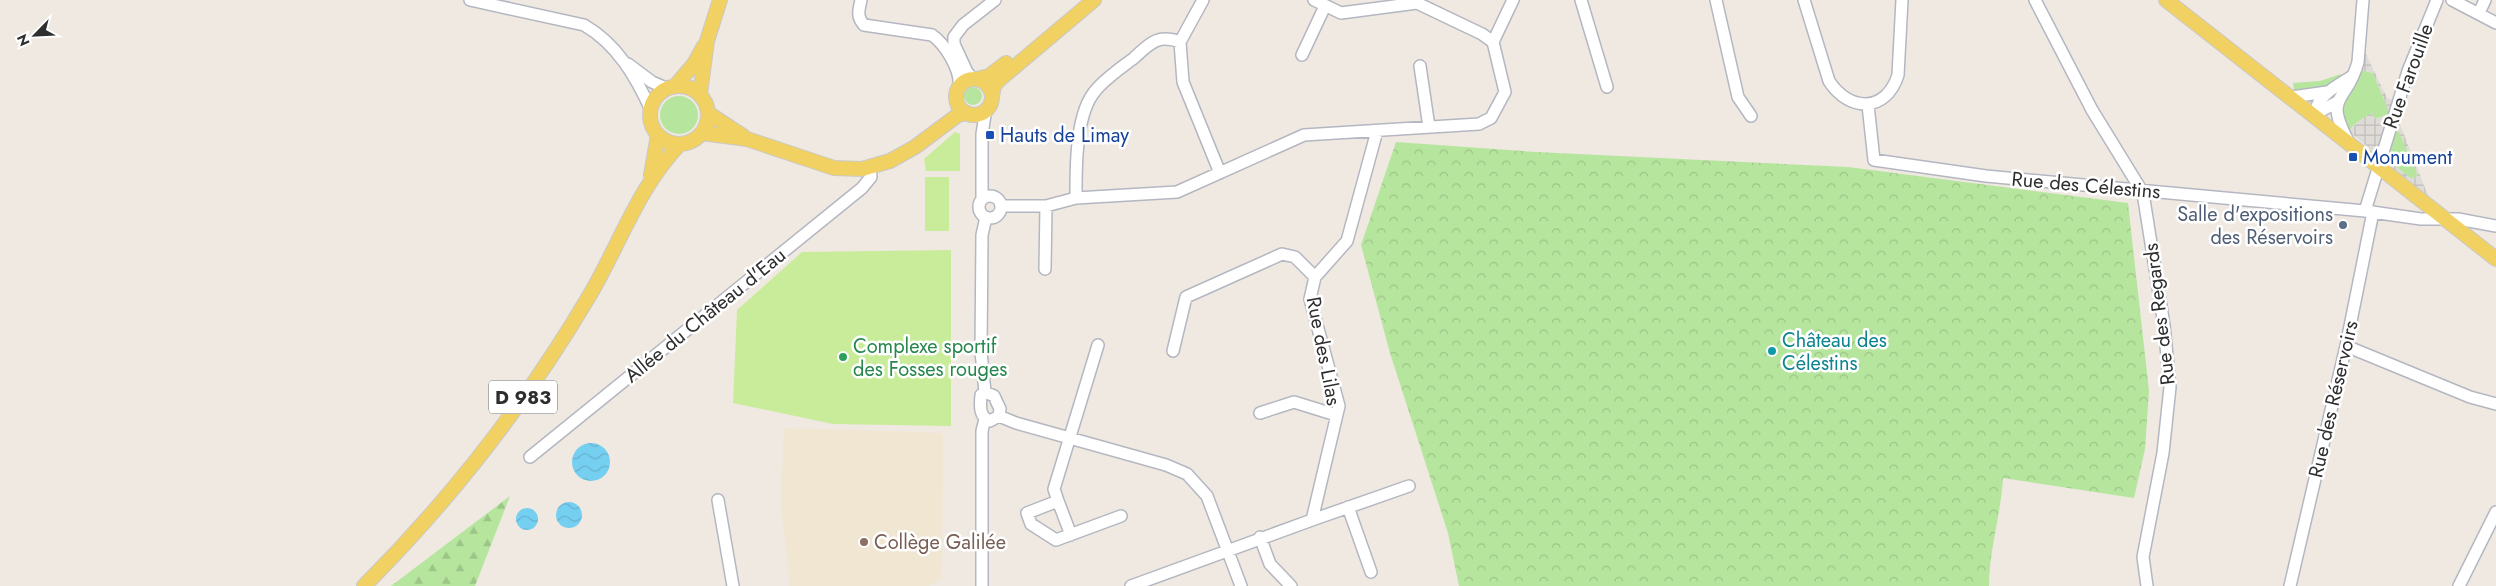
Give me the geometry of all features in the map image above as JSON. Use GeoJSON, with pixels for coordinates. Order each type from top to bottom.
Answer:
{"type":"FeatureCollection","features":[{"type":"Feature","properties":{"kind":"main road"},"geometry":{"type":"LineString","coordinates":[[707,41],[694,64],[671,87],[658,93],[651,110],[652,122],[658,135],[671,143],[689,143],[702,133],[707,124],[708,112],[700,94],[707,41],[720,0]]}},
{"type":"Feature","properties":{"kind":"main road"},"geometry":{"type":"LineString","coordinates":[[896,157],[952,107],[965,81],[993,74],[1084,0]]}},
{"type":"Feature","properties":{"kind":"main road"},"geometry":{"type":"LineString","coordinates":[[702,133],[748,139],[834,168],[870,168],[914,147],[958,115],[986,109],[994,86],[999,80],[1094,0]]}},
{"type":"Feature","properties":{"kind":"main road"},"geometry":{"type":"LineString","coordinates":[[2166,0],[2496,259]]}},
{"type":"Feature","properties":{"kind":"main road"},"geometry":{"type":"LineString","coordinates":[[2174,0],[2269,79]]}},
{"type":"Feature","properties":{"kind":"main road"},"geometry":{"type":"LineString","coordinates":[[975,79],[987,85],[992,96]]}},
{"type":"Feature","properties":{"kind":"main road"},"geometry":{"type":"LineString","coordinates":[[671,87],[685,86],[700,94]]}},
{"type":"Feature","properties":{"kind":"main road"},"geometry":{"type":"LineString","coordinates":[[958,92],[960,108],[969,114]]}},
{"type":"Feature","properties":{"kind":"main road"},"geometry":{"type":"LineString","coordinates":[[708,112],[748,139]]}},
{"type":"Feature","properties":{"kind":"main road","name":"D 983"},"geometry":{"type":"LineString","coordinates":[[648,184],[658,135]]}},
{"type":"Feature","properties":{"kind":"main road","name":"D 983"},"geometry":{"type":"LineString","coordinates":[[364,586],[411,539],[460,481],[509,417],[591,293],[648,184],[680,144]]}},
{"type":"Feature","properties":{"kind":"street"},"geometry":{"type":"LineString","coordinates":[[470,0],[584,26],[609,44],[622,60],[651,110]]}},
{"type":"Feature","properties":{"kind":"street"},"geometry":{"type":"LineString","coordinates":[[861,0],[858,14],[859,19],[864,25],[932,35],[941,41],[957,74],[958,92]]}},
{"type":"Feature","properties":{"kind":"street"},"geometry":{"type":"LineString","coordinates":[[975,79],[967,72],[954,44],[954,37],[963,25],[995,0]]}},
{"type":"Feature","properties":{"kind":"street"},"geometry":{"type":"LineString","coordinates":[[1203,0],[1180,42],[1183,82],[1220,173]]}},
{"type":"Feature","properties":{"kind":"street"},"geometry":{"type":"LineString","coordinates":[[1314,0],[1341,13],[1425,3],[1493,42]]}},
{"type":"Feature","properties":{"kind":"street"},"geometry":{"type":"LineString","coordinates":[[1000,206],[1046,206],[1076,198],[1177,192],[1304,135],[1479,124],[1491,118],[1505,92],[1493,42],[1513,0]]}},
{"type":"Feature","properties":{"kind":"street"},"geometry":{"type":"LineString","coordinates":[[1581,0],[1607,87]]}},
{"type":"Feature","properties":{"kind":"street"},"geometry":{"type":"LineString","coordinates":[[1716,0],[1738,97],[1751,116]]}},
{"type":"Feature","properties":{"kind":"street"},"geometry":{"type":"LineString","coordinates":[[1804,0],[1829,81],[1837,92],[1847,100],[1868,105],[1881,98],[1896,83],[1902,0]]}},
{"type":"Feature","properties":{"kind":"street","name":"Rue des Regards"},"geometry":{"type":"LineString","coordinates":[[2035,0],[2092,110],[2143,193],[2164,325],[2170,387],[2163,453],[2143,557],[2147,586]]}},
{"type":"Feature","properties":{"kind":"street"},"geometry":{"type":"LineString","coordinates":[[2314,115],[2337,102],[2352,77],[2359,56],[2363,0]]}},
{"type":"Feature","properties":{"kind":"street","name":"Rue Farouille"},"geometry":{"type":"LineString","coordinates":[[2369,212],[2378,167],[2408,71],[2437,0]]}},
{"type":"Feature","properties":{"kind":"street"},"geometry":{"type":"LineString","coordinates":[[2452,0],[2496,23]]}},
{"type":"Feature","properties":{"kind":"street"},"geometry":{"type":"LineString","coordinates":[[2479,13],[2485,0]]}},
{"type":"Feature","properties":{"kind":"street"},"geometry":{"type":"LineString","coordinates":[[1302,55],[1325,6]]}},
{"type":"Feature","properties":{"kind":"street"},"geometry":{"type":"LineString","coordinates":[[1076,198],[1076,161],[1080,124],[1094,91],[1151,43],[1167,37],[1180,42]]}},
{"type":"Feature","properties":{"kind":"street"},"geometry":{"type":"LineString","coordinates":[[622,60],[652,82],[671,87]]}},
{"type":"Feature","properties":{"kind":"street"},"geometry":{"type":"LineString","coordinates":[[1420,66],[1429,127]]}},
{"type":"Feature","properties":{"kind":"street"},"geometry":{"type":"LineString","coordinates":[[2314,115],[2318,102],[2327,92],[2352,77]]}},
{"type":"Feature","properties":{"kind":"street"},"geometry":{"type":"LineString","coordinates":[[2292,97],[2327,92]]}},
{"type":"Feature","properties":{"kind":"street"},"geometry":{"type":"LineString","coordinates":[[2337,102],[2337,120],[2349,143]]}},
{"type":"Feature","properties":{"kind":"street","name":"Rue des Célestins"},"geometry":{"type":"LineString","coordinates":[[1868,105],[1874,160],[1986,176],[2369,212],[2421,219],[2444,218],[2496,226]]}},
{"type":"Feature","properties":{"kind":"street"},"geometry":{"type":"LineString","coordinates":[[986,109],[982,134],[982,199],[979,204],[979,211],[986,218]]}},
{"type":"Feature","properties":{"kind":"street"},"geometry":{"type":"LineString","coordinates":[[969,114],[978,121],[982,134]]}},
{"type":"Feature","properties":{"kind":"street"},"geometry":{"type":"LineString","coordinates":[[1173,351],[1186,297],[1282,254],[1295,257],[1315,276],[1347,241],[1377,131]]}},
{"type":"Feature","properties":{"kind":"street","name":"Allée du Château d'Eau"},"geometry":{"type":"LineString","coordinates":[[530,457],[862,188],[871,177],[870,168]]}},
{"type":"Feature","properties":{"kind":"street"},"geometry":{"type":"LineString","coordinates":[[982,199],[992,196],[998,200],[1000,206],[997,216],[986,218]]}},
{"type":"Feature","properties":{"kind":"street"},"geometry":{"type":"LineString","coordinates":[[1045,269],[1046,206]]}},
{"type":"Feature","properties":{"kind":"street","name":"Rue des Réservoirs"},"geometry":{"type":"LineString","coordinates":[[2290,586],[2346,346],[2369,212]]}},
{"type":"Feature","properties":{"kind":"street"},"geometry":{"type":"LineString","coordinates":[[985,392],[982,375],[981,333],[982,235],[986,218]]}},
{"type":"Feature","properties":{"kind":"street","name":"Rue des Lilas"},"geometry":{"type":"LineString","coordinates":[[1312,520],[1338,406],[1310,299],[1315,276]]}},
{"type":"Feature","properties":{"kind":"street"},"geometry":{"type":"LineString","coordinates":[[1071,535],[1054,489],[1098,344]]}},
{"type":"Feature","properties":{"kind":"street"},"geometry":{"type":"LineString","coordinates":[[2346,346],[2470,396],[2496,404]]}},
{"type":"Feature","properties":{"kind":"street"},"geometry":{"type":"LineString","coordinates":[[985,392],[994,396],[1000,409],[999,416]]}},
{"type":"Feature","properties":{"kind":"street"},"geometry":{"type":"LineString","coordinates":[[985,392],[981,395],[980,411],[985,419],[990,421],[999,416]]}},
{"type":"Feature","properties":{"kind":"street"},"geometry":{"type":"LineString","coordinates":[[1260,413],[1294,402],[1336,415]]}},
{"type":"Feature","properties":{"kind":"street"},"geometry":{"type":"LineString","coordinates":[[999,416],[1016,423],[1181,470],[1207,496],[1241,586]]}},
{"type":"Feature","properties":{"kind":"street"},"geometry":{"type":"LineString","coordinates":[[982,586],[982,431],[985,419]]}},
{"type":"Feature","properties":{"kind":"street"},"geometry":{"type":"LineString","coordinates":[[1131,586],[1260,537],[1409,486]]}},
{"type":"Feature","properties":{"kind":"street"},"geometry":{"type":"LineString","coordinates":[[718,500],[733,586]]}},
{"type":"Feature","properties":{"kind":"street"},"geometry":{"type":"LineString","coordinates":[[1058,502],[1027,514],[1031,524],[1056,540],[1121,516]]}},
{"type":"Feature","properties":{"kind":"street"},"geometry":{"type":"LineString","coordinates":[[1348,507],[1371,572]]}},
{"type":"Feature","properties":{"kind":"street"},"geometry":{"type":"LineString","coordinates":[[2459,586],[2496,512]]}},
{"type":"Feature","properties":{"kind":"street"},"geometry":{"type":"LineString","coordinates":[[1260,537],[1270,564],[1291,586]]}},
{"type":"Feature","properties":{"kind":"shaded area"},"geometry":{"type":"Polygon","coordinates":[[[2364,50],[2387,98],[2395,100],[2377,155],[2349,131],[2360,120],[2372,113],[2375,119],[2390,114],[2373,73],[2361,70],[2364,50]]]}},
{"type":"Feature","properties":{"kind":"shaded area"},"geometry":{"type":"Polygon","coordinates":[[[2400,107],[2399,122],[2429,198],[2382,159],[2383,156],[2411,179],[2418,176],[2399,132],[2391,134],[2400,107]]]}},
{"type":"Feature","properties":{"kind":"shaded area","name":"Collège Galilée"},"geometry":{"type":"Polygon","coordinates":[[[784,428],[943,433],[942,579],[928,586],[790,586],[781,505],[784,428]]]}},
{"type":"Feature","properties":{"kind":"green space"},"geometry":{"type":"Polygon","coordinates":[[[2361,70],[2373,73],[2390,114],[2375,119],[2372,114],[2355,124],[2349,131],[2344,126],[2340,107],[2355,85],[2361,70]]]}},
{"type":"Feature","properties":{"kind":"green space"},"geometry":{"type":"Polygon","coordinates":[[[2341,74],[2342,77],[2318,90],[2294,90],[2293,83],[2320,81],[2341,74]]]}},
{"type":"Feature","properties":{"kind":"green space"},"geometry":{"type":"Polygon","coordinates":[[[969,87],[977,87],[982,92],[980,103],[969,105],[964,100],[964,92],[969,87]]]}},
{"type":"Feature","properties":{"kind":"green space"},"geometry":{"type":"Polygon","coordinates":[[[679,96],[692,102],[698,115],[692,128],[679,134],[666,128],[660,115],[666,102],[679,96]]]}},
{"type":"Feature","properties":{"kind":"green space"},"geometry":{"type":"Polygon","coordinates":[[[2399,131],[2418,176],[2411,179],[2383,156],[2391,134],[2399,131]]]}},
{"type":"Feature","properties":{"kind":"green space"},"geometry":{"type":"Polygon","coordinates":[[[955,132],[960,134],[960,171],[926,171],[924,159],[955,132]]]}},
{"type":"Feature","properties":{"kind":"green space","name":"Château des Célestins"},"geometry":{"type":"Polygon","coordinates":[[[1396,142],[1536,152],[1848,167],[2128,203],[2149,391],[2145,449],[2134,498],[2003,478],[1989,586],[1459,586],[1448,533],[1390,353],[1361,245],[1396,142]]]}},
{"type":"Feature","properties":{"kind":"green space"},"geometry":{"type":"Polygon","coordinates":[[[925,177],[949,177],[949,231],[925,231],[925,177]]]}},
{"type":"Feature","properties":{"kind":"green space","name":"Complexe sportif des Fosses rouges"},"geometry":{"type":"Polygon","coordinates":[[[951,250],[951,426],[833,424],[733,403],[737,310],[802,252],[951,250]]]}},
{"type":"Feature","properties":{"kind":"green space"},"geometry":{"type":"Polygon","coordinates":[[[510,496],[475,586],[391,586],[510,496]]]}},
{"type":"Feature","properties":{"kind":"water"},"geometry":{"type":"Polygon","coordinates":[[[591,443],[605,448],[610,462],[605,476],[591,481],[577,476],[572,462],[577,448],[591,443]]]}},
{"type":"Feature","properties":{"kind":"water"},"geometry":{"type":"Polygon","coordinates":[[[569,502],[579,505],[582,515],[579,525],[569,528],[559,525],[556,515],[559,505],[569,502]]]}},
{"type":"Feature","properties":{"kind":"water"},"geometry":{"type":"Polygon","coordinates":[[[527,508],[535,511],[538,519],[535,527],[527,530],[519,527],[516,519],[519,511],[527,508]]]}},
{"type":"Feature","properties":{"kind":"place","name":"Hauts de Limay"},"geometry":{"type":"Point","coordinates":[990,135]}},
{"type":"Feature","properties":{"kind":"place","name":"Monument"},"geometry":{"type":"Point","coordinates":[2353,157]}},
{"type":"Feature","properties":{"kind":"place","name":"Salle d'expositions des Réservoirs"},"geometry":{"type":"Point","coordinates":[2343,225]}},
{"type":"Feature","properties":{"kind":"place","name":"Château des Célestins"},"geometry":{"type":"Point","coordinates":[1772,351]}},
{"type":"Feature","properties":{"kind":"place","name":"Complexe sportif des Fosses rouges"},"geometry":{"type":"Point","coordinates":[843,357]}},
{"type":"Feature","properties":{"kind":"place","name":"Collège Galilée"},"geometry":{"type":"Point","coordinates":[864,542]}}]}
